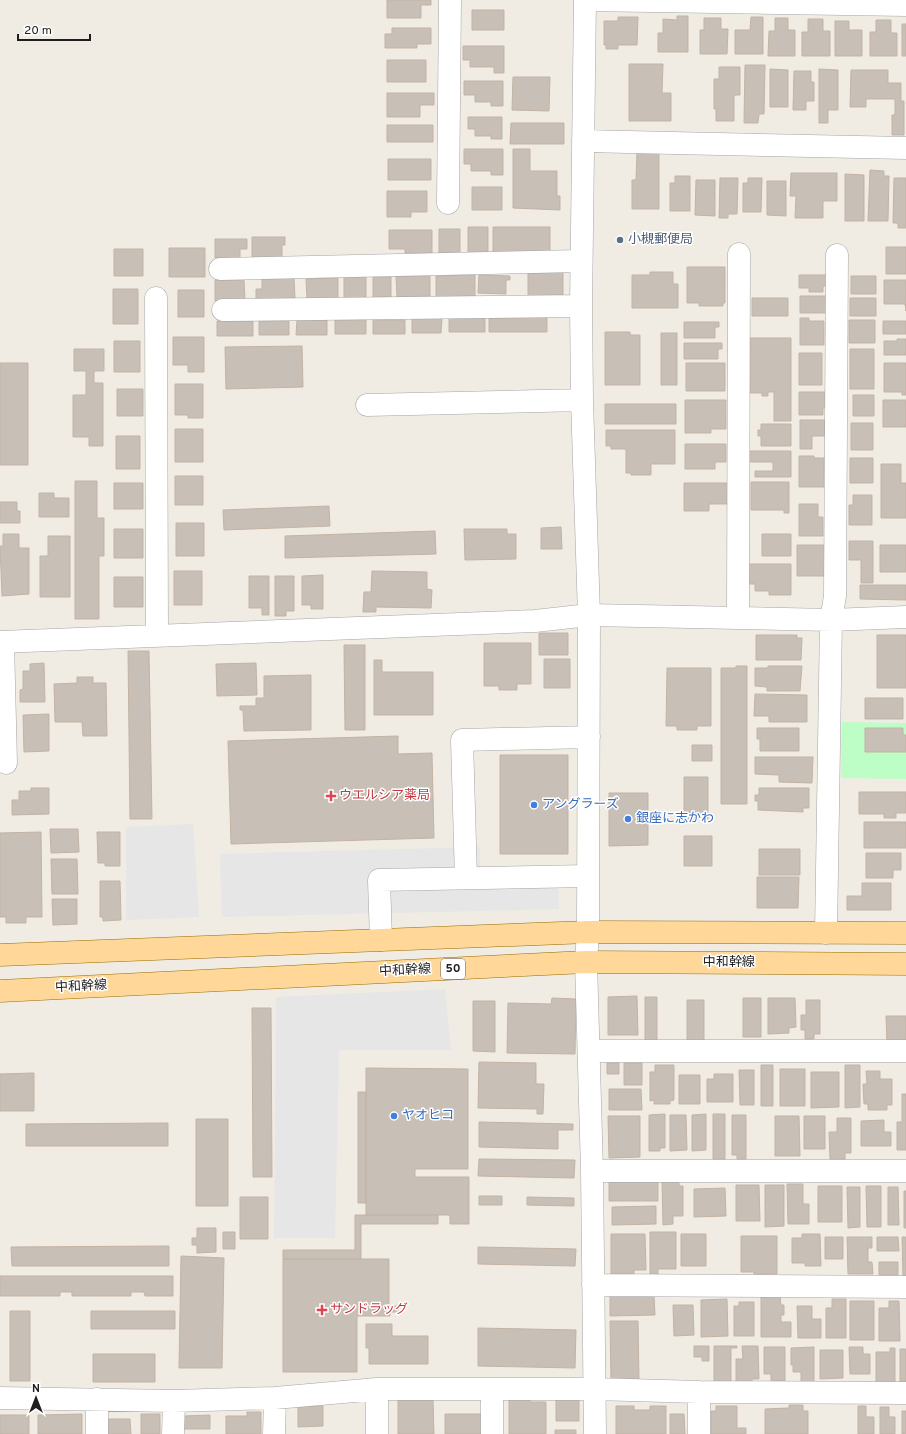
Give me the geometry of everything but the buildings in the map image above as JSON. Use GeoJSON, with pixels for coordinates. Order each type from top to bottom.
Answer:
{"type":"FeatureCollection","features":[{"type":"Feature","properties":{"kind":"main road"},"geometry":{"type":"LineString","coordinates":[[0,955],[588,932],[906,933]]}},
{"type":"Feature","properties":{"kind":"main road","name":"中和幹線"},"geometry":{"type":"LineString","coordinates":[[0,991],[586,962],[906,964]]}},
{"type":"Feature","properties":{"kind":"street"},"geometry":{"type":"LineString","coordinates":[[448,203],[450,0]]}},
{"type":"Feature","properties":{"kind":"street"},"geometry":{"type":"LineString","coordinates":[[594,1434],[595,1389],[592,1285],[592,1171],[586,962],[588,932],[589,615],[582,400],[581,306],[585,0],[906,5]]}},
{"type":"Feature","properties":{"kind":"street"},"geometry":{"type":"LineString","coordinates":[[583,141],[906,148]]}},
{"type":"Feature","properties":{"kind":"street"},"geometry":{"type":"LineString","coordinates":[[738,617],[739,254]]}},
{"type":"Feature","properties":{"kind":"street"},"geometry":{"type":"LineString","coordinates":[[826,932],[832,620],[835,596],[837,255]]}},
{"type":"Feature","properties":{"kind":"street"},"geometry":{"type":"LineString","coordinates":[[220,269],[581,261]]}},
{"type":"Feature","properties":{"kind":"street"},"geometry":{"type":"LineString","coordinates":[[156,298],[158,635]]}},
{"type":"Feature","properties":{"kind":"street"},"geometry":{"type":"LineString","coordinates":[[223,310],[581,306]]}},
{"type":"Feature","properties":{"kind":"street"},"geometry":{"type":"LineString","coordinates":[[367,405],[582,400]]}},
{"type":"Feature","properties":{"kind":"street"},"geometry":{"type":"LineString","coordinates":[[6,763],[2,642],[535,621],[589,615],[832,620],[906,617]]}},
{"type":"Feature","properties":{"kind":"street"},"geometry":{"type":"LineString","coordinates":[[466,878],[462,740],[589,737]]}},
{"type":"Feature","properties":{"kind":"street"},"geometry":{"type":"LineString","coordinates":[[381,940],[379,880],[588,876]]}},
{"type":"Feature","properties":{"kind":"street"},"geometry":{"type":"LineString","coordinates":[[589,1051],[905,1051]]}},
{"type":"Feature","properties":{"kind":"street"},"geometry":{"type":"LineString","coordinates":[[592,1171],[906,1171]]}},
{"type":"Feature","properties":{"kind":"street"},"geometry":{"type":"LineString","coordinates":[[592,1285],[906,1287]]}},
{"type":"Feature","properties":{"kind":"street"},"geometry":{"type":"LineString","coordinates":[[377,1389],[377,1434]]}},
{"type":"Feature","properties":{"kind":"street"},"geometry":{"type":"LineString","coordinates":[[0,1398],[174,1401],[275,1398],[377,1389],[595,1389],[700,1392],[906,1393]]}},
{"type":"Feature","properties":{"kind":"street"},"geometry":{"type":"LineString","coordinates":[[492,1390],[492,1434]]}},
{"type":"Feature","properties":{"kind":"street"},"geometry":{"type":"LineString","coordinates":[[699,1434],[700,1392]]}},
{"type":"Feature","properties":{"kind":"street"},"geometry":{"type":"LineString","coordinates":[[274,1434],[275,1398]]}},
{"type":"Feature","properties":{"kind":"street"},"geometry":{"type":"LineString","coordinates":[[97,1399],[97,1434]]}},
{"type":"Feature","properties":{"kind":"street"},"geometry":{"type":"LineString","coordinates":[[173,1434],[174,1401]]}},
{"type":"Feature","properties":{"kind":"green space"},"geometry":{"type":"Polygon","coordinates":[[[842,722],[906,723],[906,779],[841,778],[842,722]]]}},
{"type":"Feature","properties":{"kind":"shaded area"},"geometry":{"type":"Polygon","coordinates":[[[193,824],[199,917],[126,920],[126,827],[193,824]]]}},
{"type":"Feature","properties":{"kind":"shaded area"},"geometry":{"type":"Polygon","coordinates":[[[480,847],[480,870],[558,868],[559,909],[222,917],[220,854],[480,847]]]}},
{"type":"Feature","properties":{"kind":"shaded area"},"geometry":{"type":"Polygon","coordinates":[[[445,989],[451,1050],[339,1050],[335,1238],[274,1238],[276,997],[445,989]]]}},
{"type":"Feature","properties":{"kind":"place","name":"小槻郵便局"},"geometry":{"type":"Point","coordinates":[620,240]}},
{"type":"Feature","properties":{"kind":"place","name":"ウエルシア薬局"},"geometry":{"type":"Point","coordinates":[331,796]}},
{"type":"Feature","properties":{"kind":"place","name":"アングラーズ"},"geometry":{"type":"Point","coordinates":[534,805]}},
{"type":"Feature","properties":{"kind":"place","name":"銀座に志かわ"},"geometry":{"type":"Point","coordinates":[628,819]}},
{"type":"Feature","properties":{"kind":"place","name":"ヤオヒコ"},"geometry":{"type":"Point","coordinates":[394,1116]}},
{"type":"Feature","properties":{"kind":"place","name":"サンドラッグ"},"geometry":{"type":"Point","coordinates":[322,1310]}}]}
